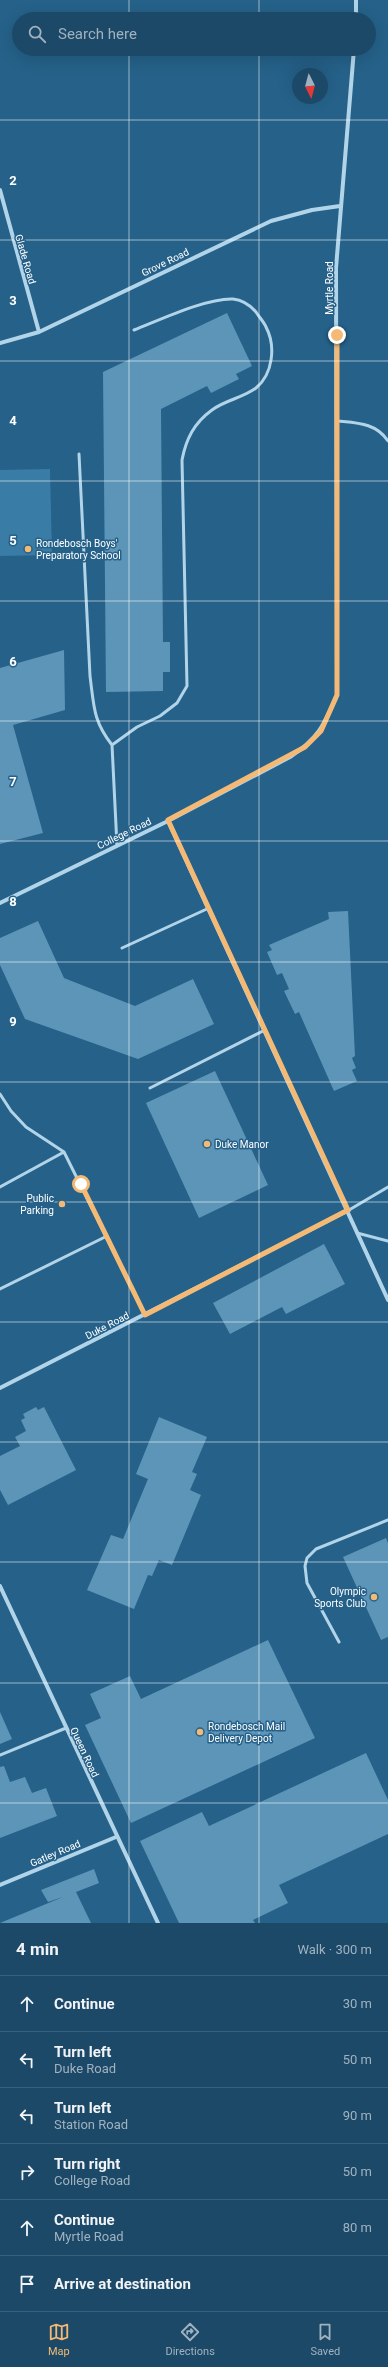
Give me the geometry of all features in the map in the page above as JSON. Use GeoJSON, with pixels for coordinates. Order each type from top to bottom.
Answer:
{"type":"FeatureCollection","features":[{"type":"Feature","properties":{"kind":"street"},"geometry":{"type":"LineString","coordinates":[[356,0],[356,12]]}},
{"type":"Feature","properties":{"kind":"street","name":"Myrtle Road"},"geometry":{"type":"LineString","coordinates":[[337,695],[338,421],[336,268],[353,56]]}},
{"type":"Feature","properties":{"kind":"street","name":"Glade Road"},"geometry":{"type":"LineString","coordinates":[[0,190],[39,332]]}},
{"type":"Feature","properties":{"kind":"street","name":"Grove Road"},"geometry":{"type":"LineString","coordinates":[[0,343],[39,332],[271,221],[312,210],[340,206]]}},
{"type":"Feature","properties":{"kind":"street","name":"College Road"},"geometry":{"type":"LineString","coordinates":[[0,903],[168,820],[305,747],[321,731],[337,695]]}},
{"type":"Feature","properties":{"kind":"street"},"geometry":{"type":"LineString","coordinates":[[168,820],[388,1300]]}},
{"type":"Feature","properties":{"kind":"street","name":"Duke Road"},"geometry":{"type":"LineString","coordinates":[[0,1388],[348,1210]]}},
{"type":"Feature","properties":{"kind":"street","name":"Queen Road"},"geometry":{"type":"LineString","coordinates":[[0,1586],[116,1837],[158,1923]]}},
{"type":"Feature","properties":{"kind":"street","name":"Gatley Road"},"geometry":{"type":"LineString","coordinates":[[0,1885],[116,1837]]}},
{"type":"Feature","properties":{"kind":"lane"},"geometry":{"type":"LineString","coordinates":[[112,745],[137,727],[160,716],[177,703],[187,686],[182,460],[186,440],[197,423],[213,409],[256,388],[267,374],[273,358],[267,328],[250,305],[233,299],[212,303],[185,311],[134,330]]}},
{"type":"Feature","properties":{"kind":"lane"},"geometry":{"type":"LineString","coordinates":[[338,421],[369,425],[379,430],[388,441]]}},
{"type":"Feature","properties":{"kind":"lane"},"geometry":{"type":"LineString","coordinates":[[79,454],[90,676],[94,710],[100,730],[112,745],[117,846]]}},
{"type":"Feature","properties":{"kind":"lane"},"geometry":{"type":"LineString","coordinates":[[122,948],[209,908]]}},
{"type":"Feature","properties":{"kind":"lane"},"geometry":{"type":"LineString","coordinates":[[150,1088],[265,1030]]}},
{"type":"Feature","properties":{"kind":"lane"},"geometry":{"type":"LineString","coordinates":[[0,1094],[11,1111],[26,1127],[64,1152],[145,1315]]}},
{"type":"Feature","properties":{"kind":"lane"},"geometry":{"type":"LineString","coordinates":[[0,1187],[64,1152]]}},
{"type":"Feature","properties":{"kind":"lane"},"geometry":{"type":"LineString","coordinates":[[348,1210],[388,1187]]}},
{"type":"Feature","properties":{"kind":"lane"},"geometry":{"type":"LineString","coordinates":[[357,1233],[388,1241]]}},
{"type":"Feature","properties":{"kind":"lane"},"geometry":{"type":"LineString","coordinates":[[0,1288],[107,1236]]}},
{"type":"Feature","properties":{"kind":"lane"},"geometry":{"type":"LineString","coordinates":[[339,1642],[307,1584],[305,1566],[307,1558],[316,1549],[388,1520]]}},
{"type":"Feature","properties":{"kind":"lane"},"geometry":{"type":"LineString","coordinates":[[0,1755],[66,1728]]}},
{"type":"Feature","properties":{"kind":"shaded area"},"geometry":{"type":"Polygon","coordinates":[[[50,469],[52,555],[0,556],[0,470],[50,469]]]}},
{"type":"Feature","properties":{"kind":"building"},"geometry":{"type":"Polygon","coordinates":[[[227,313],[252,366],[236,374],[239,379],[211,393],[207,386],[161,409],[163,642],[170,642],[170,672],[163,672],[163,691],[106,692],[103,372],[227,313]]]}},
{"type":"Feature","properties":{"kind":"building"},"geometry":{"type":"Polygon","coordinates":[[[64,650],[65,710],[13,725],[43,833],[0,844],[0,668],[64,650]]]}},
{"type":"Feature","properties":{"kind":"building"},"geometry":{"type":"Polygon","coordinates":[[[348,911],[355,1056],[352,1058],[356,1068],[352,1070],[357,1081],[334,1091],[299,1012],[295,1014],[284,991],[289,989],[282,973],[277,975],[267,952],[272,950],[269,945],[329,919],[328,912],[348,911]]]}},
{"type":"Feature","properties":{"kind":"building"},"geometry":{"type":"Polygon","coordinates":[[[38,921],[64,978],[135,1006],[193,979],[214,1024],[138,1059],[25,1019],[0,965],[0,938],[38,921]]]}},
{"type":"Feature","properties":{"kind":"building","name":"Duke Manor"},"geometry":{"type":"Polygon","coordinates":[[[215,1071],[268,1185],[199,1218],[146,1103],[215,1071]]]}},
{"type":"Feature","properties":{"kind":"building"},"geometry":{"type":"Polygon","coordinates":[[[324,1244],[345,1284],[286,1314],[282,1307],[230,1334],[213,1303],[324,1244]]]}},
{"type":"Feature","properties":{"kind":"building"},"geometry":{"type":"Polygon","coordinates":[[[36,1407],[38,1410],[44,1407],[76,1470],[8,1505],[0,1490],[0,1456],[20,1446],[15,1437],[26,1431],[21,1420],[25,1418],[23,1414],[36,1407]]]}},
{"type":"Feature","properties":{"kind":"building"},"geometry":{"type":"Polygon","coordinates":[[[159,1417],[207,1437],[192,1472],[197,1474],[190,1490],[201,1495],[172,1565],[159,1560],[152,1576],[148,1575],[134,1609],[87,1590],[111,1535],[123,1539],[148,1479],[136,1474],[159,1417]]]}},
{"type":"Feature","properties":{"kind":"building","name":"Olympic Sports Club"},"geometry":{"type":"Polygon","coordinates":[[[386,1538],[388,1543],[388,1637],[381,1640],[343,1557],[386,1538]]]}},
{"type":"Feature","properties":{"kind":"building","name":"Rondebosch Mail Delivery Depot"},"geometry":{"type":"Polygon","coordinates":[[[268,1640],[315,1738],[131,1823],[85,1725],[101,1718],[90,1694],[130,1676],[141,1699],[268,1640]]]}},
{"type":"Feature","properties":{"kind":"building"},"geometry":{"type":"Polygon","coordinates":[[[0,1712],[12,1739],[0,1744],[0,1712]]]}},
{"type":"Feature","properties":{"kind":"building"},"geometry":{"type":"Polygon","coordinates":[[[366,1753],[388,1800],[388,1834],[279,1885],[288,1903],[253,1920],[255,1923],[179,1923],[140,1841],[202,1812],[209,1826],[366,1753]]]}},
{"type":"Feature","properties":{"kind":"building"},"geometry":{"type":"Polygon","coordinates":[[[4,1766],[10,1782],[25,1777],[32,1793],[46,1788],[57,1816],[0,1838],[0,1767],[4,1766]]]}},
{"type":"Feature","properties":{"kind":"building"},"geometry":{"type":"Polygon","coordinates":[[[94,1869],[99,1883],[76,1892],[91,1923],[0,1923],[63,1897],[48,1902],[41,1890],[94,1869]]]}},
{"type":"Feature","properties":{"kind":"place","name":"Rondebosch Boys' Preparatory School"},"geometry":{"type":"Point","coordinates":[28,549]}},
{"type":"Feature","properties":{"kind":"place","name":"Duke Manor"},"geometry":{"type":"Point","coordinates":[207,1144]}},
{"type":"Feature","properties":{"kind":"place","name":"Public Parking"},"geometry":{"type":"Point","coordinates":[62,1204]}},
{"type":"Feature","properties":{"kind":"place","name":"Olympic Sports Club"},"geometry":{"type":"Point","coordinates":[374,1597]}},
{"type":"Feature","properties":{"kind":"place","name":"Rondebosch Mail Delivery Depot"},"geometry":{"type":"Point","coordinates":[200,1732]}},
{"type":"Feature","properties":{"kind":"route"},"geometry":{"type":"LineString","coordinates":[[81,1184],[145,1315],[348,1210],[168,820],[290,757],[305,747],[321,731],[337,695],[337,335]]}}]}
